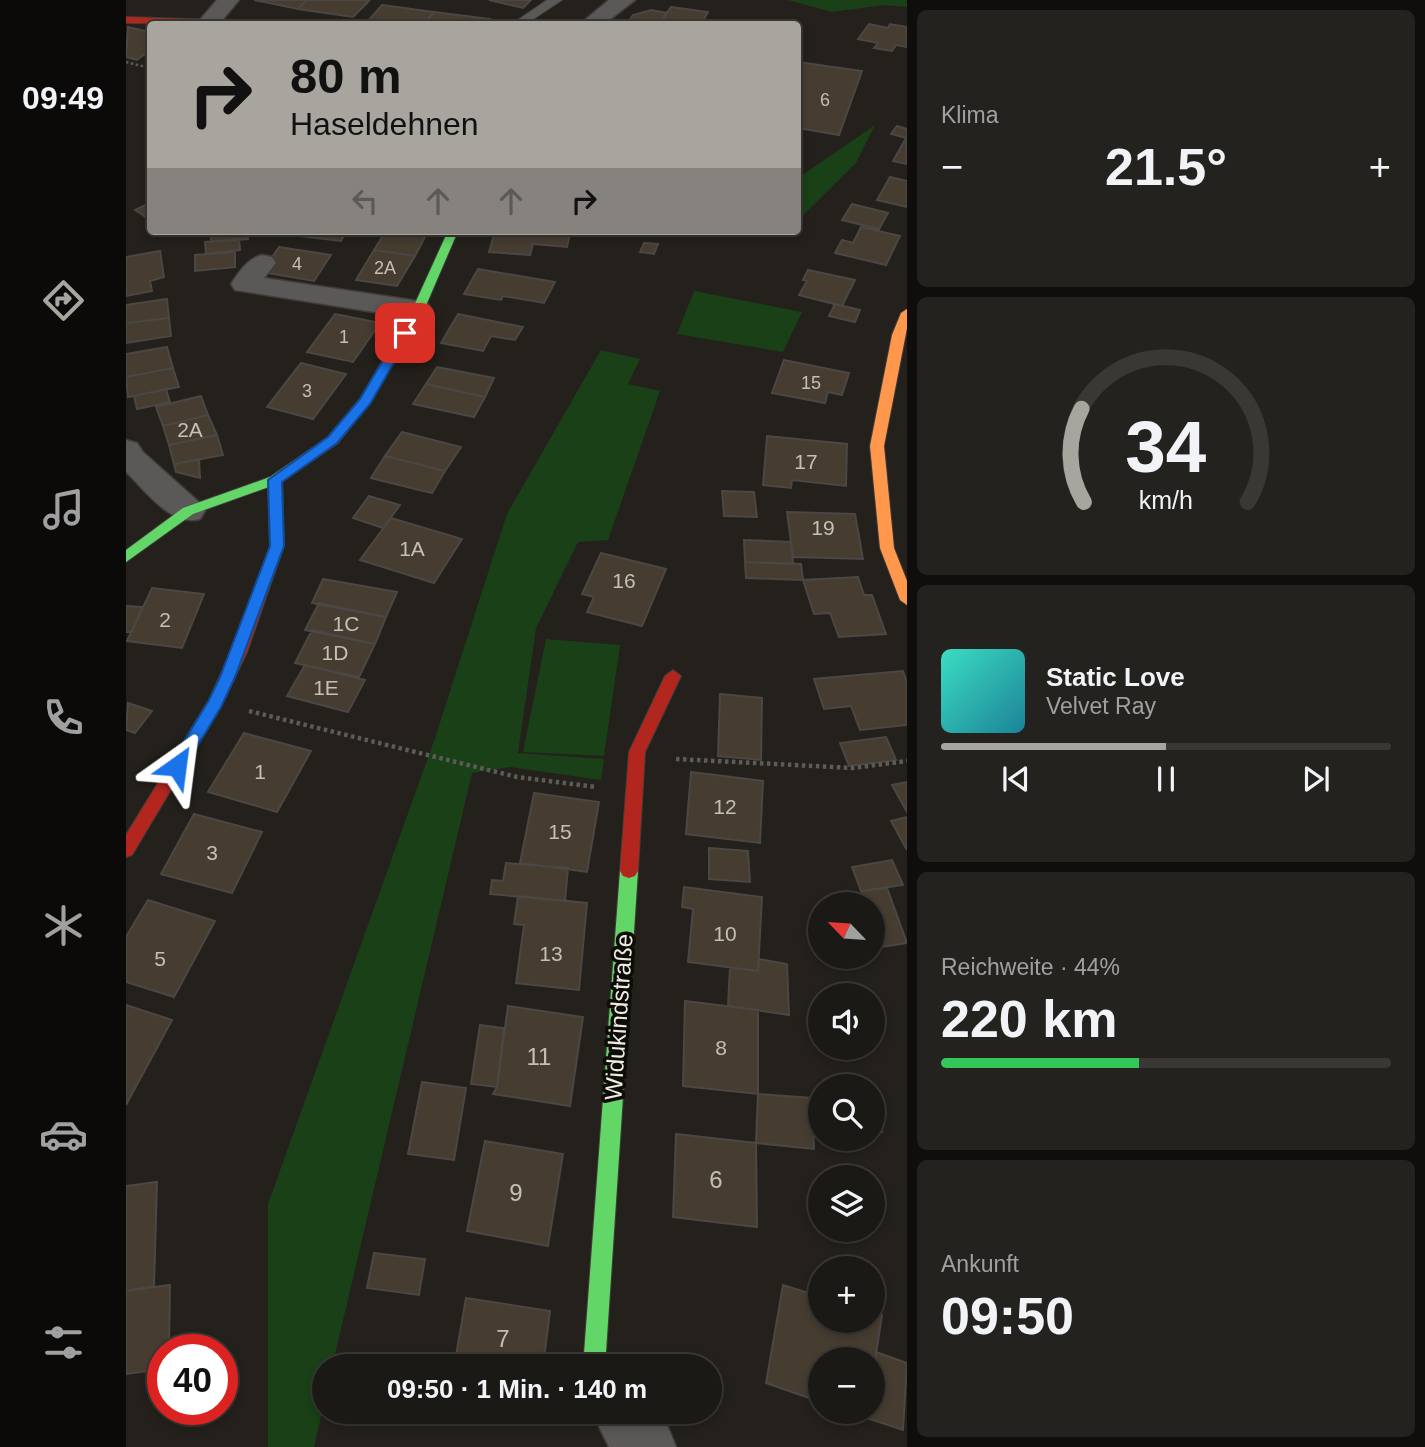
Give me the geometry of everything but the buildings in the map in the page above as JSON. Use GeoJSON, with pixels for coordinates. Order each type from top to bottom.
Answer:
{"type":"FeatureCollection","features":[{"type":"Feature","properties":{"kind":"street"},"geometry":{"type":"LineString","coordinates":[[126,20],[210,21],[228,0]]}},
{"type":"Feature","properties":{"kind":"street"},"geometry":{"type":"LineString","coordinates":[[595,21],[624,0]]}},
{"type":"Feature","properties":{"kind":"street"},"geometry":{"type":"LineString","coordinates":[[126,557],[188,511],[275,480],[333,440],[365,401],[418,310],[451,235]]}},
{"type":"Feature","properties":{"kind":"street"},"geometry":{"type":"LineString","coordinates":[[262,262],[245,284],[418,310]]}},
{"type":"Feature","properties":{"kind":"street"},"geometry":{"type":"LineString","coordinates":[[907,313],[898,335],[877,446],[887,548],[907,600]]}},
{"type":"Feature","properties":{"kind":"street"},"geometry":{"type":"LineString","coordinates":[[126,450],[130,458],[188,511]]}},
{"type":"Feature","properties":{"kind":"street"},"geometry":{"type":"LineString","coordinates":[[126,850],[216,702],[239,652],[277,546],[275,480]]}},
{"type":"Feature","properties":{"kind":"street","name":"Widukindstraße"},"geometry":{"type":"LineString","coordinates":[[595,1354],[637,757],[673,676]]}},
{"type":"Feature","properties":{"kind":"street"},"geometry":{"type":"LineString","coordinates":[[626,1424],[639,1444],[648,1447]]}},
{"type":"Feature","properties":{"kind":"lane"},"geometry":{"type":"LineString","coordinates":[[523,21],[556,0]]}},
{"type":"Feature","properties":{"kind":"path"},"geometry":{"type":"LineString","coordinates":[[126,62],[147,67]]}},
{"type":"Feature","properties":{"kind":"path"},"geometry":{"type":"LineString","coordinates":[[216,702],[517,777],[635,791]]}},
{"type":"Feature","properties":{"kind":"path"},"geometry":{"type":"LineString","coordinates":[[637,757],[853,768],[907,761]]}},
{"type":"Feature","properties":{"kind":"green space"},"geometry":{"type":"Polygon","coordinates":[[[788,0],[907,0],[907,7],[884,5],[832,12],[788,0]]]}},
{"type":"Feature","properties":{"kind":"green space"},"geometry":{"type":"Polygon","coordinates":[[[875,125],[856,163],[801,217],[801,176],[875,125]]]}},
{"type":"Feature","properties":{"kind":"green space"},"geometry":{"type":"Polygon","coordinates":[[[694,291],[802,312],[783,352],[677,334],[694,291]]]}},
{"type":"Feature","properties":{"kind":"green space"},"geometry":{"type":"Polygon","coordinates":[[[601,350],[640,359],[628,384],[660,391],[608,540],[578,542],[536,628],[518,753],[604,759],[601,780],[510,767],[472,773],[335,1354],[312,1354],[312,1424],[319,1424],[314,1447],[268,1447],[268,1204],[435,738],[507,514],[601,350]]]}},
{"type":"Feature","properties":{"kind":"green space"},"geometry":{"type":"Polygon","coordinates":[[[546,639],[620,645],[604,756],[523,752],[546,639]]]}},
{"type":"Feature","properties":{"kind":"traffic: fast"},"geometry":{"type":"LineString","coordinates":[[126,557],[188,511],[275,480],[333,440],[365,401],[418,310],[451,235]]}},
{"type":"Feature","properties":{"kind":"traffic: fast"},"geometry":{"type":"LineString","coordinates":[[595,1354],[629,871]]}},
{"type":"Feature","properties":{"kind":"traffic: slow"},"geometry":{"type":"LineString","coordinates":[[907,313],[898,335],[877,446],[887,548],[907,600]]}},
{"type":"Feature","properties":{"kind":"traffic: jam"},"geometry":{"type":"LineString","coordinates":[[126,20],[159,21]]}},
{"type":"Feature","properties":{"kind":"traffic: jam"},"geometry":{"type":"LineString","coordinates":[[126,850],[216,702],[239,652],[277,546],[275,480]]}},
{"type":"Feature","properties":{"kind":"traffic: jam"},"geometry":{"type":"LineString","coordinates":[[629,871],[637,752],[673,676]]}},
{"type":"Feature","properties":{"kind":"route"},"geometry":{"type":"LineString","coordinates":[[177,766],[216,702],[239,652],[277,546],[275,480],[333,440],[365,401],[405,333]]}}]}
